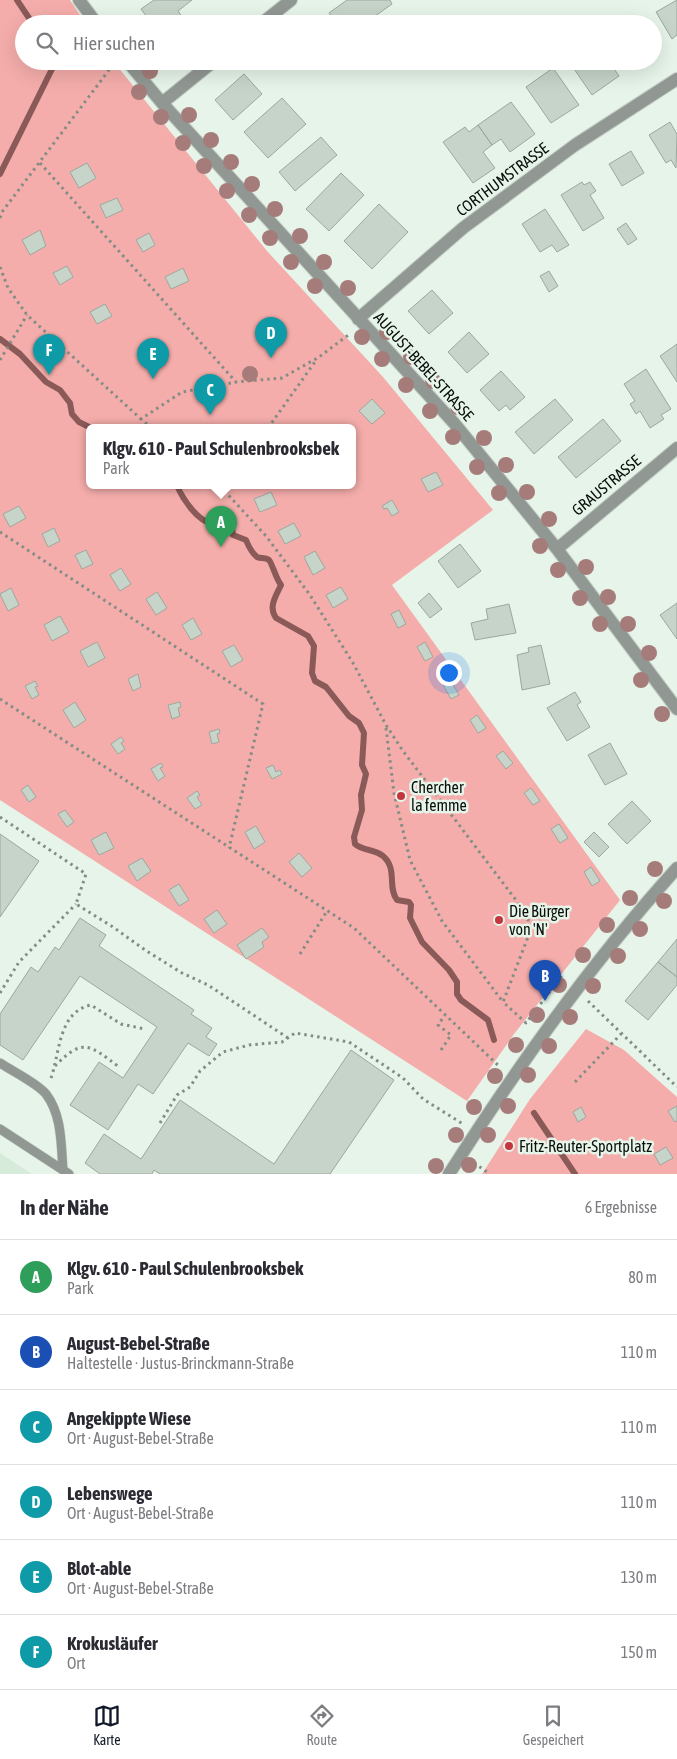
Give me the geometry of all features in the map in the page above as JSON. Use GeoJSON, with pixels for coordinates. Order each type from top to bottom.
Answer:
{"type":"FeatureCollection","features":[{"type":"Feature","properties":{"kind":"street"},"geometry":{"type":"LineString","coordinates":[[79,0],[90,15]]}},
{"type":"Feature","properties":{"kind":"street"},"geometry":{"type":"LineString","coordinates":[[272,15],[291,0]]}},
{"type":"Feature","properties":{"kind":"street","name":"AUGUST-BEBEL-STRASSE"},"geometry":{"type":"LineString","coordinates":[[134,70],[162,103],[454,423],[556,548],[677,710]]}},
{"type":"Feature","properties":{"kind":"street"},"geometry":{"type":"LineString","coordinates":[[162,103],[203,70]]}},
{"type":"Feature","properties":{"kind":"street","name":"CORTHUMSTRASSE"},"geometry":{"type":"LineString","coordinates":[[361,321],[463,228],[575,145],[677,79]]}},
{"type":"Feature","properties":{"kind":"street","name":"GRAUSTRASSE"},"geometry":{"type":"LineString","coordinates":[[556,548],[677,448]]}},
{"type":"Feature","properties":{"kind":"street"},"geometry":{"type":"LineString","coordinates":[[449,1174],[512,1077],[576,991],[642,906],[677,868]]}},
{"type":"Feature","properties":{"kind":"lane"},"geometry":{"type":"LineString","coordinates":[[0,1063],[45,1093],[55,1111],[60,1130],[66,1172]]}},
{"type":"Feature","properties":{"kind":"lane"},"geometry":{"type":"LineString","coordinates":[[0,1128],[66,1172]]}},
{"type":"Feature","properties":{"kind":"path"},"geometry":{"type":"LineString","coordinates":[[0,218],[2,212],[108,70]]}},
{"type":"Feature","properties":{"kind":"path"},"geometry":{"type":"LineString","coordinates":[[40,163],[236,382]]}},
{"type":"Feature","properties":{"kind":"path"},"geometry":{"type":"LineString","coordinates":[[0,267],[8,288],[27,315],[147,424]]}},
{"type":"Feature","properties":{"kind":"path"},"geometry":{"type":"LineString","coordinates":[[0,359],[27,315]]}},
{"type":"Feature","properties":{"kind":"path"},"geometry":{"type":"LineString","coordinates":[[141,419],[182,392],[236,382],[282,378],[319,357],[361,321]]}},
{"type":"Feature","properties":{"kind":"path"},"geometry":{"type":"LineString","coordinates":[[271,424],[319,357]]}},
{"type":"Feature","properties":{"kind":"path"},"geometry":{"type":"LineString","coordinates":[[224,489],[266,536],[310,595],[353,663],[386,725],[403,752],[528,916],[528,937],[503,1002]]}},
{"type":"Feature","properties":{"kind":"path"},"geometry":{"type":"LineString","coordinates":[[0,532],[263,704],[229,848]]}},
{"type":"Feature","properties":{"kind":"path"},"geometry":{"type":"LineString","coordinates":[[0,699],[354,928],[485,1056],[512,1077]]}},
{"type":"Feature","properties":{"kind":"path"},"geometry":{"type":"LineString","coordinates":[[386,725],[394,794],[410,860],[442,921],[503,1002],[526,1023]]}},
{"type":"Feature","properties":{"kind":"path"},"geometry":{"type":"LineString","coordinates":[[0,817],[86,874],[76,904],[19,962],[0,993]]}},
{"type":"Feature","properties":{"kind":"path"},"geometry":{"type":"LineString","coordinates":[[76,904],[145,950],[182,973],[208,986],[288,1038]]}},
{"type":"Feature","properties":{"kind":"path"},"geometry":{"type":"LineString","coordinates":[[300,954],[327,911]]}},
{"type":"Feature","properties":{"kind":"path"},"geometry":{"type":"LineString","coordinates":[[576,991],[677,1086]]}},
{"type":"Feature","properties":{"kind":"path"},"geometry":{"type":"LineString","coordinates":[[45,1093],[55,1067],[60,1038],[71,1016],[81,1007],[91,1005],[121,1024],[145,1029]]}},
{"type":"Feature","properties":{"kind":"path"},"geometry":{"type":"LineString","coordinates":[[441,1050],[451,1034],[438,1025],[445,1015]]}},
{"type":"Feature","properties":{"kind":"path"},"geometry":{"type":"LineString","coordinates":[[160,1124],[177,1095],[190,1087],[200,1072],[224,1052],[249,1045],[282,1042],[295,1033],[349,1042],[403,1078],[423,1099],[476,1133]]}},
{"type":"Feature","properties":{"kind":"path"},"geometry":{"type":"LineString","coordinates":[[575,1082],[621,1034]]}},
{"type":"Feature","properties":{"kind":"path"},"geometry":{"type":"LineString","coordinates":[[55,1067],[69,1051],[82,1047],[95,1049],[119,1067]]}},
{"type":"Feature","properties":{"kind":"path"},"geometry":{"type":"LineString","coordinates":[[484,1170],[490,1174]]}},
{"type":"Feature","properties":{"kind":"shaded area"},"geometry":{"type":"Polygon","coordinates":[[[0,0],[70,0],[80,15],[15,15],[15,70],[120,70],[267,251],[383,377],[493,510],[392,585],[620,900],[514,1034],[467,1101],[0,800],[0,0]]]}},
{"type":"Feature","properties":{"kind":"shaded area"},"geometry":{"type":"Polygon","coordinates":[[[586,1029],[624,1050],[677,1097],[677,1174],[482,1174],[530,1099],[586,1029]]]}},
{"type":"Feature","properties":{"kind":"shaded area"},"geometry":{"type":"Polygon","coordinates":[[[0,1153],[32,1174],[0,1174],[0,1153]]]}},
{"type":"Feature","properties":{"kind":"building"},"geometry":{"type":"Polygon","coordinates":[[[154,0],[192,0],[178,11],[181,15],[145,15],[141,9],[154,0]]]}},
{"type":"Feature","properties":{"kind":"building"},"geometry":{"type":"Polygon","coordinates":[[[347,0],[390,0],[392,4],[377,15],[330,15],[329,13],[347,0]]]}},
{"type":"Feature","properties":{"kind":"building"},"geometry":{"type":"Polygon","coordinates":[[[677,0],[677,35],[672,39],[662,22],[662,15],[658,15],[656,12],[677,0]]]}},
{"type":"Feature","properties":{"kind":"building"},"geometry":{"type":"Polygon","coordinates":[[[550,70],[554,70],[579,105],[551,123],[526,87],[550,70]]]}},
{"type":"Feature","properties":{"kind":"building"},"geometry":{"type":"Polygon","coordinates":[[[575,70],[615,70],[619,76],[592,95],[575,70]]]}},
{"type":"Feature","properties":{"kind":"building"},"geometry":{"type":"Polygon","coordinates":[[[244,74],[262,94],[233,120],[215,100],[244,74]]]}},
{"type":"Feature","properties":{"kind":"building"},"geometry":{"type":"Polygon","coordinates":[[[282,98],[306,124],[268,158],[244,132],[282,98]]]}},
{"type":"Feature","properties":{"kind":"building"},"geometry":{"type":"Polygon","coordinates":[[[511,102],[535,134],[510,152],[501,139],[492,145],[478,125],[511,102]]]}},
{"type":"Feature","properties":{"kind":"building"},"geometry":{"type":"Polygon","coordinates":[[[670,122],[677,134],[676,168],[671,160],[666,163],[649,135],[670,122]]]}},
{"type":"Feature","properties":{"kind":"building"},"geometry":{"type":"Polygon","coordinates":[[[478,125],[492,145],[483,152],[495,168],[473,183],[443,142],[465,127],[469,132],[478,125]]]}},
{"type":"Feature","properties":{"kind":"building"},"geometry":{"type":"Polygon","coordinates":[[[321,137],[337,155],[295,191],[279,172],[321,137]]]}},
{"type":"Feature","properties":{"kind":"building"},"geometry":{"type":"Polygon","coordinates":[[[631,151],[644,173],[622,186],[609,164],[631,151]]]}},
{"type":"Feature","properties":{"kind":"building"},"geometry":{"type":"Polygon","coordinates":[[[87,163],[96,178],[79,188],[70,172],[87,163]]]}},
{"type":"Feature","properties":{"kind":"building"},"geometry":{"type":"Polygon","coordinates":[[[341,173],[364,195],[329,231],[306,209],[341,173]]]}},
{"type":"Feature","properties":{"kind":"building"},"geometry":{"type":"Polygon","coordinates":[[[582,182],[584,185],[590,182],[596,191],[590,195],[604,218],[583,231],[561,195],[582,182]]]}},
{"type":"Feature","properties":{"kind":"building"},"geometry":{"type":"Polygon","coordinates":[[[117,198],[123,210],[106,218],[100,205],[117,198]]]}},
{"type":"Feature","properties":{"kind":"building"},"geometry":{"type":"Polygon","coordinates":[[[379,204],[408,232],[372,269],[344,241],[379,204]]]}},
{"type":"Feature","properties":{"kind":"building"},"geometry":{"type":"Polygon","coordinates":[[[545,209],[569,245],[557,252],[552,245],[540,252],[522,224],[545,209]]]}},
{"type":"Feature","properties":{"kind":"building"},"geometry":{"type":"Polygon","coordinates":[[[626,223],[637,239],[628,245],[617,229],[626,223]]]}},
{"type":"Feature","properties":{"kind":"building"},"geometry":{"type":"Polygon","coordinates":[[[40,230],[46,246],[30,255],[22,240],[40,230]]]}},
{"type":"Feature","properties":{"kind":"building"},"geometry":{"type":"Polygon","coordinates":[[[149,233],[155,245],[143,252],[136,240],[149,233]]]}},
{"type":"Feature","properties":{"kind":"building"},"geometry":{"type":"Polygon","coordinates":[[[67,266],[73,277],[60,285],[53,273],[67,266]]]}},
{"type":"Feature","properties":{"kind":"building"},"geometry":{"type":"Polygon","coordinates":[[[183,268],[189,281],[171,289],[165,277],[183,268]]]}},
{"type":"Feature","properties":{"kind":"building"},"geometry":{"type":"Polygon","coordinates":[[[549,271],[558,286],[549,292],[540,276],[549,271]]]}},
{"type":"Feature","properties":{"kind":"building"},"geometry":{"type":"Polygon","coordinates":[[[432,290],[453,313],[429,334],[408,311],[432,290]]]}},
{"type":"Feature","properties":{"kind":"building"},"geometry":{"type":"Polygon","coordinates":[[[105,304],[112,316],[97,324],[90,312],[105,304]]]}},
{"type":"Feature","properties":{"kind":"building"},"geometry":{"type":"Polygon","coordinates":[[[469,332],[489,354],[467,373],[448,352],[469,332]]]}},
{"type":"Feature","properties":{"kind":"building"},"geometry":{"type":"Polygon","coordinates":[[[677,344],[677,382],[660,356],[677,344]]]}},
{"type":"Feature","properties":{"kind":"building"},"geometry":{"type":"Polygon","coordinates":[[[646,369],[671,409],[661,415],[664,419],[650,428],[640,411],[636,414],[630,404],[635,401],[624,384],[646,369]]]}},
{"type":"Feature","properties":{"kind":"building"},"geometry":{"type":"Polygon","coordinates":[[[501,371],[525,397],[510,410],[506,405],[499,411],[480,390],[501,371]]]}},
{"type":"Feature","properties":{"kind":"building"},"geometry":{"type":"Polygon","coordinates":[[[372,399],[385,413],[372,424],[359,411],[372,399]]]}},
{"type":"Feature","properties":{"kind":"building"},"geometry":{"type":"Polygon","coordinates":[[[555,399],[573,420],[534,454],[515,432],[555,399]]]}},
{"type":"Feature","properties":{"kind":"building"},"geometry":{"type":"Polygon","coordinates":[[[603,419],[621,441],[576,478],[558,457],[603,419]]]}},
{"type":"Feature","properties":{"kind":"building"},"geometry":{"type":"Polygon","coordinates":[[[436,472],[443,485],[428,492],[421,479],[436,472]]]}},
{"type":"Feature","properties":{"kind":"building"},"geometry":{"type":"Polygon","coordinates":[[[271,492],[277,505],[260,512],[254,499],[271,492]]]}},
{"type":"Feature","properties":{"kind":"building"},"geometry":{"type":"Polygon","coordinates":[[[392,500],[399,512],[392,516],[387,508],[384,509],[382,506],[392,500]]]}},
{"type":"Feature","properties":{"kind":"building"},"geometry":{"type":"Polygon","coordinates":[[[19,506],[26,518],[10,527],[3,514],[19,506]]]}},
{"type":"Feature","properties":{"kind":"building"},"geometry":{"type":"Polygon","coordinates":[[[294,523],[301,536],[285,544],[278,531],[294,523]]]}},
{"type":"Feature","properties":{"kind":"building"},"geometry":{"type":"Polygon","coordinates":[[[54,528],[60,541],[48,547],[42,534],[54,528]]]}},
{"type":"Feature","properties":{"kind":"building"},"geometry":{"type":"Polygon","coordinates":[[[460,544],[481,571],[458,588],[438,561],[460,544]]]}},
{"type":"Feature","properties":{"kind":"building"},"geometry":{"type":"Polygon","coordinates":[[[86,550],[93,564],[82,569],[75,555],[86,550]]]}},
{"type":"Feature","properties":{"kind":"building"},"geometry":{"type":"Polygon","coordinates":[[[315,551],[325,568],[313,575],[304,557],[315,551]]]}},
{"type":"Feature","properties":{"kind":"building"},"geometry":{"type":"Polygon","coordinates":[[[121,568],[131,584],[120,591],[110,575],[121,568]]]}},
{"type":"Feature","properties":{"kind":"building"},"geometry":{"type":"Polygon","coordinates":[[[341,587],[348,599],[333,608],[326,595],[341,587]]]}},
{"type":"Feature","properties":{"kind":"building"},"geometry":{"type":"Polygon","coordinates":[[[11,588],[19,605],[8,611],[0,594],[11,588]]]}},
{"type":"Feature","properties":{"kind":"building"},"geometry":{"type":"Polygon","coordinates":[[[157,592],[167,608],[156,615],[146,599],[157,592]]]}},
{"type":"Feature","properties":{"kind":"building"},"geometry":{"type":"Polygon","coordinates":[[[429,593],[442,609],[430,618],[418,603],[429,593]]]}},
{"type":"Feature","properties":{"kind":"building"},"geometry":{"type":"Polygon","coordinates":[[[677,603],[677,639],[660,615],[677,603]]]}},
{"type":"Feature","properties":{"kind":"building"},"geometry":{"type":"Polygon","coordinates":[[[509,604],[516,633],[475,640],[471,623],[488,619],[486,609],[509,604]]]}},
{"type":"Feature","properties":{"kind":"building"},"geometry":{"type":"Polygon","coordinates":[[[399,610],[406,624],[398,628],[391,614],[399,610]]]}},
{"type":"Feature","properties":{"kind":"building"},"geometry":{"type":"Polygon","coordinates":[[[60,616],[69,632],[52,641],[44,625],[60,616]]]}},
{"type":"Feature","properties":{"kind":"building"},"geometry":{"type":"Polygon","coordinates":[[[193,618],[202,634],[191,640],[182,625],[193,618]]]}},
{"type":"Feature","properties":{"kind":"building"},"geometry":{"type":"Polygon","coordinates":[[[97,642],[105,658],[88,667],[80,651],[97,642]]]}},
{"type":"Feature","properties":{"kind":"building"},"geometry":{"type":"Polygon","coordinates":[[[425,642],[433,657],[425,661],[417,647],[425,642]]]}},
{"type":"Feature","properties":{"kind":"building"},"geometry":{"type":"Polygon","coordinates":[[[234,645],[243,660],[231,667],[222,651],[234,645]]]}},
{"type":"Feature","properties":{"kind":"building"},"geometry":{"type":"Polygon","coordinates":[[[541,645],[550,684],[522,690],[517,655],[529,652],[528,648],[541,645]]]}},
{"type":"Feature","properties":{"kind":"building"},"geometry":{"type":"Polygon","coordinates":[[[138,674],[141,687],[133,691],[128,679],[138,674]]]}},
{"type":"Feature","properties":{"kind":"building"},"geometry":{"type":"Polygon","coordinates":[[[35,681],[38,686],[35,687],[39,695],[32,699],[25,686],[35,681]]]}},
{"type":"Feature","properties":{"kind":"building"},"geometry":{"type":"Polygon","coordinates":[[[451,681],[459,695],[451,699],[443,685],[451,681]]]}},
{"type":"Feature","properties":{"kind":"building"},"geometry":{"type":"Polygon","coordinates":[[[575,692],[581,702],[577,705],[590,727],[567,741],[547,708],[575,692]]]}},
{"type":"Feature","properties":{"kind":"building"},"geometry":{"type":"Polygon","coordinates":[[[75,702],[86,720],[74,728],[63,710],[75,702]]]}},
{"type":"Feature","properties":{"kind":"building"},"geometry":{"type":"Polygon","coordinates":[[[180,702],[181,707],[178,708],[180,716],[172,719],[168,705],[180,702]]]}},
{"type":"Feature","properties":{"kind":"building"},"geometry":{"type":"Polygon","coordinates":[[[477,715],[486,728],[478,733],[470,720],[477,715]]]}},
{"type":"Feature","properties":{"kind":"building"},"geometry":{"type":"Polygon","coordinates":[[[219,729],[220,733],[217,734],[219,742],[212,744],[209,732],[219,729]]]}},
{"type":"Feature","properties":{"kind":"building"},"geometry":{"type":"Polygon","coordinates":[[[121,737],[124,741],[121,743],[125,749],[118,754],[111,744],[121,737]]]}},
{"type":"Feature","properties":{"kind":"building"},"geometry":{"type":"Polygon","coordinates":[[[610,743],[627,774],[605,785],[588,755],[610,743]]]}},
{"type":"Feature","properties":{"kind":"building"},"geometry":{"type":"Polygon","coordinates":[[[503,751],[513,763],[506,769],[496,756],[503,751]]]}},
{"type":"Feature","properties":{"kind":"building"},"geometry":{"type":"Polygon","coordinates":[[[161,763],[163,767],[160,768],[165,776],[158,781],[151,769],[161,763]]]}},
{"type":"Feature","properties":{"kind":"building"},"geometry":{"type":"Polygon","coordinates":[[[273,765],[276,772],[280,770],[282,774],[272,779],[266,768],[273,765]]]}},
{"type":"Feature","properties":{"kind":"building"},"geometry":{"type":"Polygon","coordinates":[[[28,785],[36,797],[29,802],[21,790],[28,785]]]}},
{"type":"Feature","properties":{"kind":"building"},"geometry":{"type":"Polygon","coordinates":[[[531,788],[540,801],[533,805],[524,793],[531,788]]]}},
{"type":"Feature","properties":{"kind":"building"},"geometry":{"type":"Polygon","coordinates":[[[197,791],[200,795],[197,797],[202,805],[195,809],[187,798],[197,791]]]}},
{"type":"Feature","properties":{"kind":"building"},"geometry":{"type":"Polygon","coordinates":[[[632,801],[651,821],[627,844],[608,824],[632,801]]]}},
{"type":"Feature","properties":{"kind":"building"},"geometry":{"type":"Polygon","coordinates":[[[65,810],[74,822],[67,827],[58,814],[65,810]]]}},
{"type":"Feature","properties":{"kind":"building"},"geometry":{"type":"Polygon","coordinates":[[[559,824],[568,838],[560,843],[551,829],[559,824]]]}},
{"type":"Feature","properties":{"kind":"building"},"geometry":{"type":"Polygon","coordinates":[[[256,826],[265,842],[254,849],[245,832],[256,826]]]}},
{"type":"Feature","properties":{"kind":"building"},"geometry":{"type":"Polygon","coordinates":[[[106,832],[114,848],[99,855],[91,840],[106,832]]]}},
{"type":"Feature","properties":{"kind":"building"},"geometry":{"type":"Polygon","coordinates":[[[594,832],[609,847],[599,857],[584,842],[594,832]]]}},
{"type":"Feature","properties":{"kind":"building"},"geometry":{"type":"Polygon","coordinates":[[[0,834],[39,861],[0,917],[0,834]]]}},
{"type":"Feature","properties":{"kind":"building"},"geometry":{"type":"Polygon","coordinates":[[[299,853],[312,868],[302,877],[289,862],[299,853]]]}},
{"type":"Feature","properties":{"kind":"building"},"geometry":{"type":"Polygon","coordinates":[[[142,858],[151,871],[137,881],[128,866],[142,858]]]}},
{"type":"Feature","properties":{"kind":"building"},"geometry":{"type":"Polygon","coordinates":[[[591,867],[600,881],[592,886],[584,872],[591,867]]]}},
{"type":"Feature","properties":{"kind":"building"},"geometry":{"type":"Polygon","coordinates":[[[179,884],[189,900],[179,906],[169,890],[179,884]]]}},
{"type":"Feature","properties":{"kind":"building"},"geometry":{"type":"Polygon","coordinates":[[[217,910],[227,924],[214,933],[204,919],[217,910]]]}},
{"type":"Feature","properties":{"kind":"building"},"geometry":{"type":"Polygon","coordinates":[[[80,918],[106,935],[99,946],[194,1010],[191,1014],[212,1028],[206,1037],[217,1044],[209,1056],[188,1043],[153,1094],[138,1084],[108,1130],[70,1105],[99,1062],[123,1078],[157,1027],[80,976],[23,1060],[0,1045],[0,1014],[31,967],[38,972],[55,947],[59,950],[80,918]]]}},
{"type":"Feature","properties":{"kind":"building"},"geometry":{"type":"Polygon","coordinates":[[[262,928],[269,937],[262,942],[264,947],[246,959],[237,945],[262,928]]]}},
{"type":"Feature","properties":{"kind":"building"},"geometry":{"type":"Polygon","coordinates":[[[677,939],[677,977],[658,962],[677,939]]]}},
{"type":"Feature","properties":{"kind":"building"},"geometry":{"type":"Polygon","coordinates":[[[658,962],[677,977],[677,985],[648,1020],[625,1001],[658,962]]]}},
{"type":"Feature","properties":{"kind":"building"},"geometry":{"type":"Polygon","coordinates":[[[351,1050],[394,1080],[330,1174],[160,1174],[154,1170],[152,1174],[100,1174],[85,1163],[104,1134],[141,1159],[180,1100],[274,1164],[351,1050]]]}},
{"type":"Feature","properties":{"kind":"building"},"geometry":{"type":"Polygon","coordinates":[[[677,1106],[677,1121],[675,1122],[668,1111],[677,1106]]]}},
{"type":"Feature","properties":{"kind":"building"},"geometry":{"type":"Polygon","coordinates":[[[581,1107],[586,1117],[578,1122],[573,1112],[581,1107]]]}},
{"type":"Feature","properties":{"kind":"building"},"geometry":{"type":"Polygon","coordinates":[[[666,1147],[673,1158],[660,1165],[654,1154],[666,1147]]]}},
{"type":"Feature","properties":{"kind":"waterway"},"geometry":{"type":"LineString","coordinates":[[17,0],[27,15]]}},
{"type":"Feature","properties":{"kind":"waterway"},"geometry":{"type":"LineString","coordinates":[[0,174],[52,70]]}},
{"type":"Feature","properties":{"kind":"waterway"},"geometry":{"type":"LineString","coordinates":[[0,339],[20,354],[46,382],[60,390],[70,403],[72,414],[79,422],[86,426]]}},
{"type":"Feature","properties":{"kind":"waterway"},"geometry":{"type":"LineString","coordinates":[[179,489],[187,503],[201,519],[232,529],[233,535],[246,540],[257,557],[269,560],[281,585],[273,606],[276,618],[308,636],[314,646],[312,673],[315,681],[326,687],[349,716],[359,723],[364,733],[362,765],[366,774],[361,795],[362,810],[354,837],[355,844],[380,854],[387,861],[390,867],[394,895],[397,900],[409,902],[411,905],[410,918],[422,942],[449,970],[457,982],[457,994],[461,1000],[488,1020],[494,1040]]}},
{"type":"Feature","properties":{"kind":"waterway"},"geometry":{"type":"LineString","coordinates":[[534,1113],[575,1174]]}},
{"type":"Feature","properties":{"kind":"place","name":"Lebenswege"},"geometry":{"type":"Point","coordinates":[271,358]}},
{"type":"Feature","properties":{"kind":"place","name":"Krokusläufer"},"geometry":{"type":"Point","coordinates":[49,375]}},
{"type":"Feature","properties":{"kind":"place","name":"Blot-able"},"geometry":{"type":"Point","coordinates":[153,379]}},
{"type":"Feature","properties":{"kind":"place","name":"Angekippte Wiese"},"geometry":{"type":"Point","coordinates":[210,415]}},
{"type":"Feature","properties":{"kind":"place","name":"Klgv. 610 - Paul Schulenbrooksbek"},"geometry":{"type":"Point","coordinates":[221,547]}},
{"type":"Feature","properties":{"kind":"place","name":"Chercher la femme"},"geometry":{"type":"Point","coordinates":[401,796]}},
{"type":"Feature","properties":{"kind":"place","name":"Die Bürger von 'N'"},"geometry":{"type":"Point","coordinates":[499,920]}},
{"type":"Feature","properties":{"kind":"place","name":"August-Bebel-Straße"},"geometry":{"type":"Point","coordinates":[545,1001]}},
{"type":"Feature","properties":{"kind":"place","name":"Fritz-Reuter-Sportplatz"},"geometry":{"type":"Point","coordinates":[509,1146]}}]}
